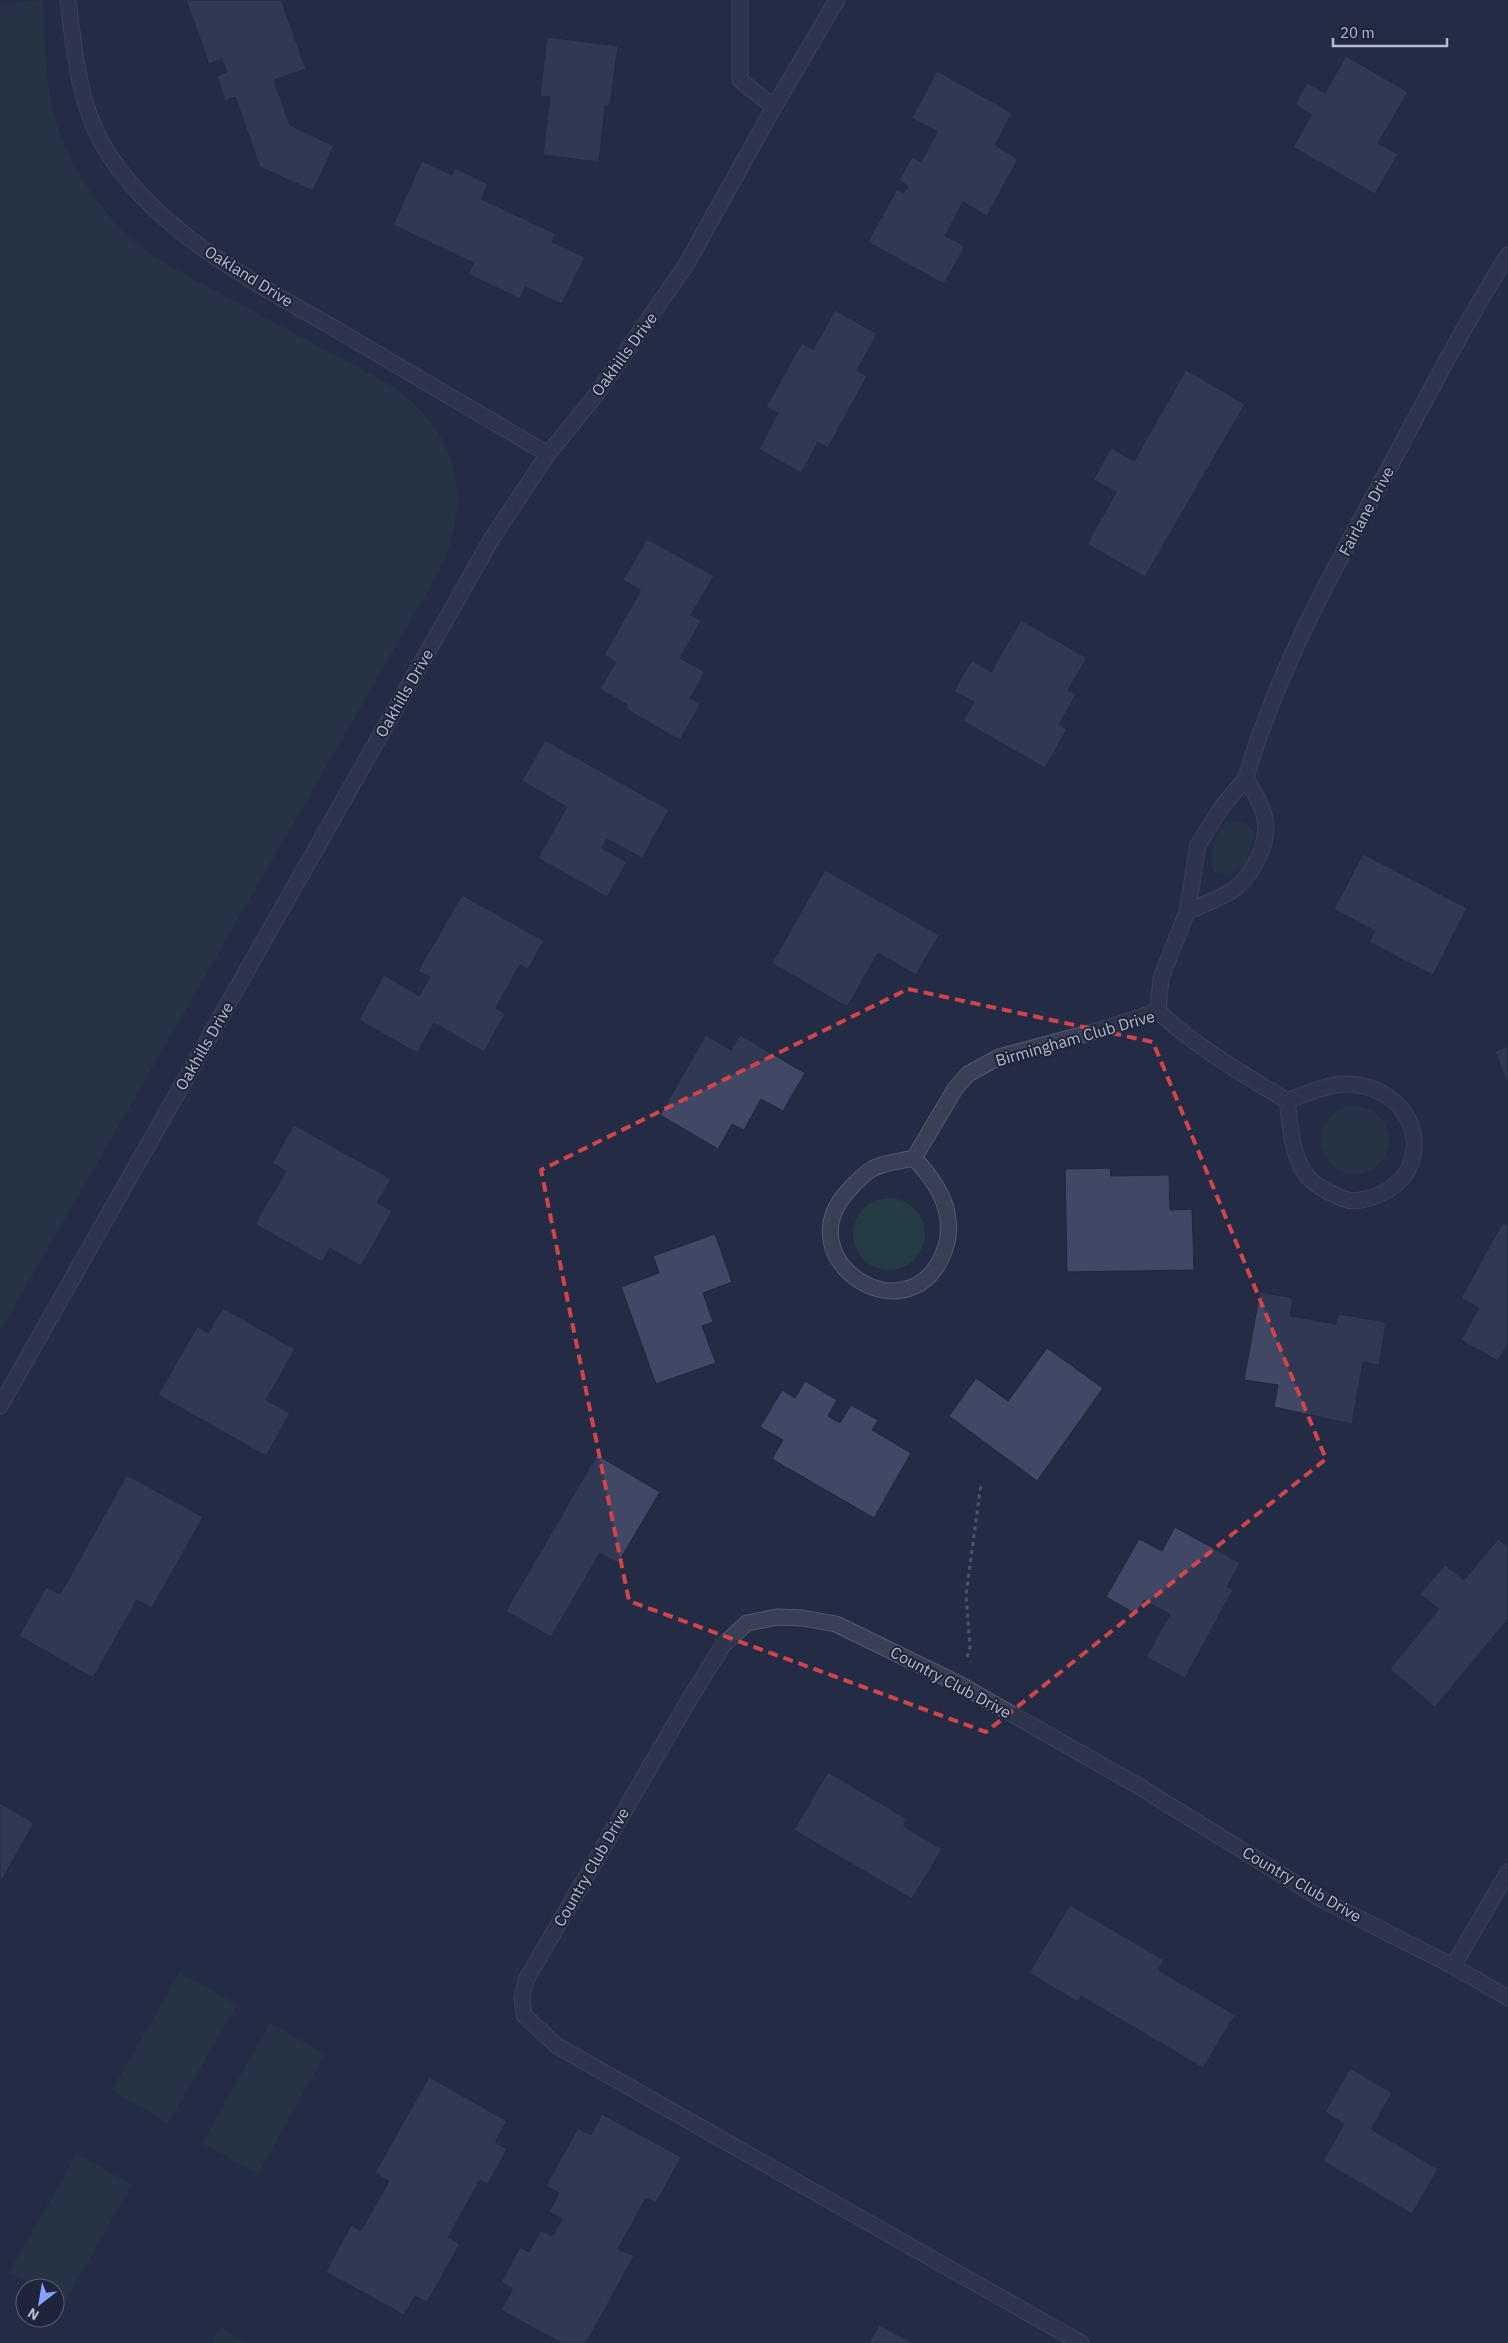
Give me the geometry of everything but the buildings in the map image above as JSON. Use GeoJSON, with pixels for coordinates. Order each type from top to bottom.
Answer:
{"type":"FeatureCollection","features":[{"type":"Feature","properties":{"kind":"street","name":"Oakland Drive"},"geometry":{"type":"LineString","coordinates":[[68,0],[81,87],[90,116],[101,142],[116,166],[137,192],[157,212],[196,242],[250,278],[548,454]]}},
{"type":"Feature","properties":{"kind":"street"},"geometry":{"type":"LineString","coordinates":[[740,0],[740,80],[774,107]]}},
{"type":"Feature","properties":{"kind":"street","name":"Oakhills Drive"},"geometry":{"type":"LineString","coordinates":[[0,1406],[486,549],[548,454],[596,395],[686,265],[774,107],[838,0]]}},
{"type":"Feature","properties":{"kind":"street","name":"Fairlane Drive"},"geometry":{"type":"LineString","coordinates":[[1158,1011],[1161,978],[1187,912],[1198,845],[1221,808],[1246,778],[1266,717],[1304,628],[1427,397],[1487,288],[1508,255]]}},
{"type":"Feature","properties":{"kind":"street"},"geometry":{"type":"LineString","coordinates":[[1187,912],[1234,890],[1252,870],[1265,847],[1268,830],[1259,801],[1246,778]]}},
{"type":"Feature","properties":{"kind":"street","name":"Birmingham Club Drive"},"geometry":{"type":"LineString","coordinates":[[914,1158],[955,1089],[968,1074],[999,1057],[1107,1028],[1158,1011],[1185,1036],[1208,1053],[1287,1101]]}},
{"type":"Feature","properties":{"kind":"street"},"geometry":{"type":"LineString","coordinates":[[1344,1084],[1366,1086],[1383,1093],[1397,1103],[1410,1120],[1414,1140],[1411,1163],[1401,1179],[1388,1190],[1372,1198],[1352,1201],[1326,1192],[1308,1178],[1297,1159],[1287,1101],[1318,1089],[1344,1084]]}},
{"type":"Feature","properties":{"kind":"street"},"geometry":{"type":"LineString","coordinates":[[914,1158],[931,1176],[947,1210],[950,1233],[944,1253],[932,1274],[916,1287],[900,1291],[882,1291],[859,1280],[843,1267],[832,1250],[831,1221],[840,1200],[856,1182],[874,1168],[914,1158]]}},
{"type":"Feature","properties":{"kind":"street","name":"Country Club Drive"},"geometry":{"type":"LineString","coordinates":[[1081,2343],[558,2046],[524,2015],[522,1998],[526,1980],[682,1710],[723,1645],[747,1623],[777,1617],[802,1618],[836,1624],[959,1684],[1140,1786],[1319,1898],[1453,1966],[1508,1998]]}},
{"type":"Feature","properties":{"kind":"street"},"geometry":{"type":"LineString","coordinates":[[1453,1966],[1508,1872]]}},
{"type":"Feature","properties":{"kind":"path"},"geometry":{"type":"LineString","coordinates":[[959,1684],[970,1647],[966,1595],[981,1483]]}},
{"type":"Feature","properties":{"kind":"highlighted area"},"geometry":{"type":"Polygon","coordinates":[[[908,989],[1153,1042],[1326,1459],[986,1732],[629,1601],[541,1170],[908,989]]]}},
{"type":"Feature","properties":{"kind":"shaded area"},"geometry":{"type":"Polygon","coordinates":[[[43,0],[47,75],[60,136],[76,168],[108,214],[137,243],[164,263],[389,384],[431,422],[444,443],[453,466],[457,489],[456,514],[451,540],[441,568],[0,1331],[0,5],[43,0]]]}},
{"type":"Feature","properties":{"kind":"shaded area"},"geometry":{"type":"Polygon","coordinates":[[[1229,820],[1244,823],[1255,833],[1244,865],[1233,873],[1225,874],[1214,872],[1211,859],[1216,837],[1229,820]]]}},
{"type":"Feature","properties":{"kind":"shaded area"},"geometry":{"type":"Polygon","coordinates":[[[1355,1106],[1368,1109],[1379,1116],[1386,1127],[1389,1140],[1386,1153],[1379,1164],[1368,1171],[1355,1174],[1342,1171],[1331,1164],[1324,1153],[1321,1140],[1324,1127],[1331,1116],[1342,1109],[1355,1106]]]}},
{"type":"Feature","properties":{"kind":"shaded area"},"geometry":{"type":"Polygon","coordinates":[[[889,1198],[909,1204],[919,1214],[925,1234],[919,1254],[909,1264],[889,1270],[869,1264],[859,1254],[853,1234],[859,1214],[869,1204],[889,1198]]]}},
{"type":"Feature","properties":{"kind":"shaded area"},"geometry":{"type":"Polygon","coordinates":[[[180,1972],[237,2005],[168,2123],[112,2090],[180,1972]]]}},
{"type":"Feature","properties":{"kind":"shaded area"},"geometry":{"type":"Polygon","coordinates":[[[270,2023],[325,2054],[258,2174],[202,2143],[270,2023]]]}},
{"type":"Feature","properties":{"kind":"shaded area"},"geometry":{"type":"Polygon","coordinates":[[[77,2154],[132,2185],[65,2301],[65,2278],[20,2278],[9,2272],[77,2154]]]}},
{"type":"Feature","properties":{"kind":"shaded area"},"geometry":{"type":"Polygon","coordinates":[[[221,2327],[246,2343],[211,2343],[221,2327]]]}}]}
